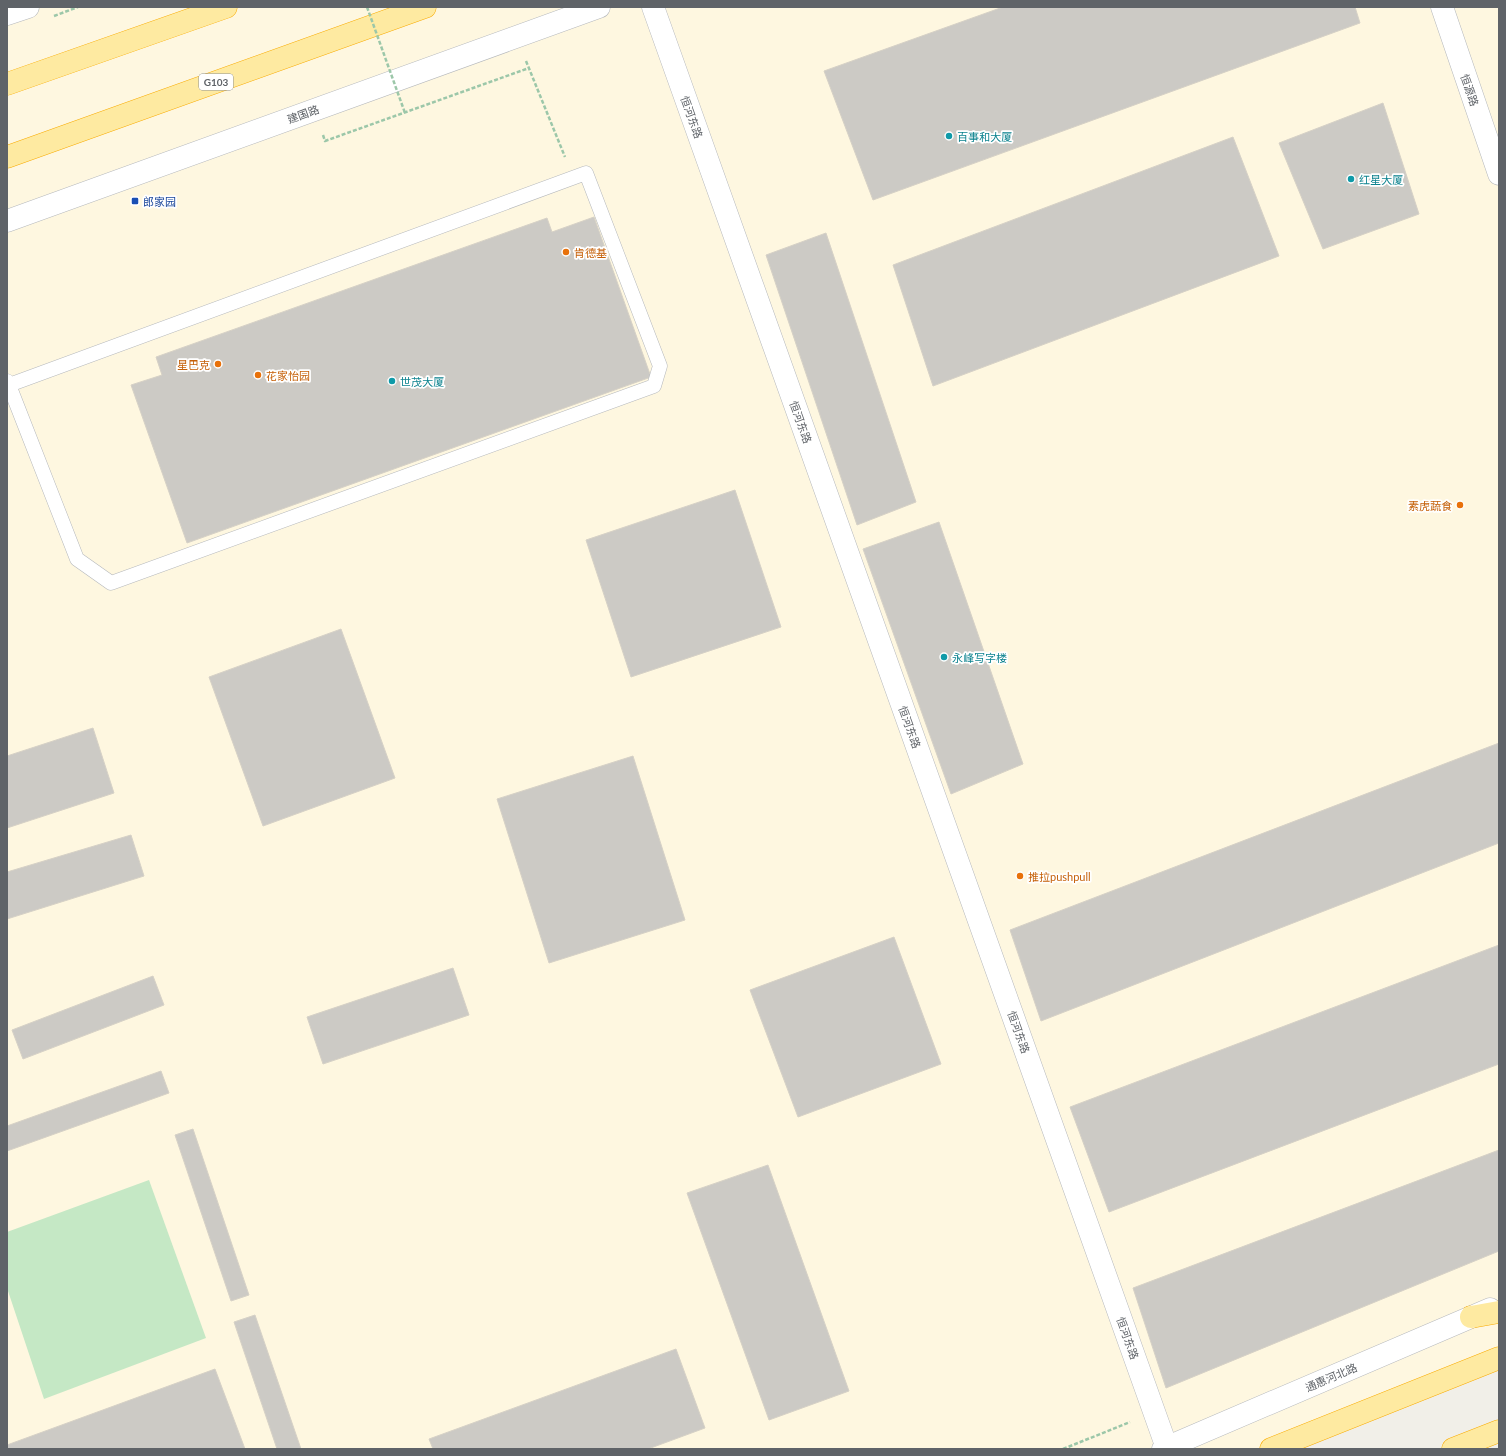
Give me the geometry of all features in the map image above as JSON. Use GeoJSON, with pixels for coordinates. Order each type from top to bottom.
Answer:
{"type":"FeatureCollection","features":[{"type":"Feature","properties":{"kind":"highway"},"geometry":{"type":"LineString","coordinates":[[7,84],[226,7]]}},
{"type":"Feature","properties":{"kind":"highway","name":"G103"},"geometry":{"type":"LineString","coordinates":[[7,157],[425,7]]}},
{"type":"Feature","properties":{"kind":"highway"},"geometry":{"type":"LineString","coordinates":[[1471,1317],[1499,1312]]}},
{"type":"Feature","properties":{"kind":"highway"},"geometry":{"type":"LineString","coordinates":[[1271,1449],[1499,1358]]}},
{"type":"Feature","properties":{"kind":"highway"},"geometry":{"type":"LineString","coordinates":[[1453,1449],[1499,1431]]}},
{"type":"Feature","properties":{"kind":"street","name":"建国路"},"geometry":{"type":"LineString","coordinates":[[7,221],[599,7]]}},
{"type":"Feature","properties":{"kind":"street","name":"恒河东路"},"geometry":{"type":"LineString","coordinates":[[653,7],[1155,1412],[1165,1448]]}},
{"type":"Feature","properties":{"kind":"street","name":"恒源路"},"geometry":{"type":"LineString","coordinates":[[1442,7],[1499,174]]}},
{"type":"Feature","properties":{"kind":"street","name":"通惠河北路"},"geometry":{"type":"LineString","coordinates":[[1165,1448],[1499,1305]]}},
{"type":"Feature","properties":{"kind":"lane"},"geometry":{"type":"LineString","coordinates":[[586,173],[660,366],[654,386],[111,583],[77,558],[8,383],[586,173]]}},
{"type":"Feature","properties":{"kind":"path"},"geometry":{"type":"LineString","coordinates":[[367,7],[405,113]]}},
{"type":"Feature","properties":{"kind":"path"},"geometry":{"type":"LineString","coordinates":[[516,37],[573,178]]}},
{"type":"Feature","properties":{"kind":"path"},"geometry":{"type":"LineString","coordinates":[[325,142],[529,68]]}},
{"type":"Feature","properties":{"kind":"path"},"geometry":{"type":"LineString","coordinates":[[1063,1449],[1155,1412]]}},
{"type":"Feature","properties":{"kind":"shaded area"},"geometry":{"type":"Polygon","coordinates":[[[7,7],[1499,7],[1499,1351],[1278,1449],[7,1449],[7,7]]]}},
{"type":"Feature","properties":{"kind":"green space"},"geometry":{"type":"Polygon","coordinates":[[[149,1180],[206,1338],[44,1399],[7,1288],[7,1232],[149,1180]]]}},
{"type":"Feature","properties":{"kind":"building","name":"百事和大厦"},"geometry":{"type":"Polygon","coordinates":[[[1003,7],[1355,7],[1360,23],[873,200],[824,71],[1003,7]]]}},
{"type":"Feature","properties":{"kind":"building","name":"红星大厦"},"geometry":{"type":"Polygon","coordinates":[[[1383,103],[1419,214],[1323,249],[1279,143],[1383,103]]]}},
{"type":"Feature","properties":{"kind":"building"},"geometry":{"type":"Polygon","coordinates":[[[1233,137],[1279,256],[933,386],[893,265],[1233,137]]]}},
{"type":"Feature","properties":{"kind":"building","name":"世茂大厦"},"geometry":{"type":"Polygon","coordinates":[[[594,217],[651,377],[187,543],[131,385],[162,375],[156,357],[547,218],[552,232],[594,217]]]}},
{"type":"Feature","properties":{"kind":"building"},"geometry":{"type":"Polygon","coordinates":[[[826,233],[916,502],[857,525],[766,255],[826,233]]]}},
{"type":"Feature","properties":{"kind":"building"},"geometry":{"type":"Polygon","coordinates":[[[735,490],[781,627],[631,677],[586,540],[735,490]]]}},
{"type":"Feature","properties":{"kind":"building","name":"永峰写字楼"},"geometry":{"type":"Polygon","coordinates":[[[939,522],[1023,764],[951,794],[863,549],[939,522]]]}},
{"type":"Feature","properties":{"kind":"building"},"geometry":{"type":"Polygon","coordinates":[[[341,629],[395,778],[263,826],[209,677],[341,629]]]}},
{"type":"Feature","properties":{"kind":"building"},"geometry":{"type":"Polygon","coordinates":[[[93,728],[114,793],[7,828],[7,756],[93,728]]]}},
{"type":"Feature","properties":{"kind":"building"},"geometry":{"type":"Polygon","coordinates":[[[1499,743],[1499,843],[1041,1021],[1010,930],[1499,743]]]}},
{"type":"Feature","properties":{"kind":"building"},"geometry":{"type":"Polygon","coordinates":[[[633,756],[685,920],[549,963],[497,799],[633,756]]]}},
{"type":"Feature","properties":{"kind":"building"},"geometry":{"type":"Polygon","coordinates":[[[131,835],[144,876],[7,919],[7,872],[131,835]]]}},
{"type":"Feature","properties":{"kind":"building"},"geometry":{"type":"Polygon","coordinates":[[[894,937],[941,1064],[798,1117],[750,990],[894,937]]]}},
{"type":"Feature","properties":{"kind":"building"},"geometry":{"type":"Polygon","coordinates":[[[1499,945],[1499,1064],[1109,1212],[1070,1107],[1499,945]]]}},
{"type":"Feature","properties":{"kind":"building"},"geometry":{"type":"Polygon","coordinates":[[[453,968],[469,1015],[323,1064],[307,1017],[453,968]]]}},
{"type":"Feature","properties":{"kind":"building"},"geometry":{"type":"Polygon","coordinates":[[[153,976],[164,1005],[23,1059],[12,1030],[153,976]]]}},
{"type":"Feature","properties":{"kind":"building"},"geometry":{"type":"Polygon","coordinates":[[[161,1071],[169,1093],[7,1151],[7,1126],[161,1071]]]}},
{"type":"Feature","properties":{"kind":"building"},"geometry":{"type":"Polygon","coordinates":[[[193,1129],[249,1295],[231,1301],[175,1135],[193,1129]]]}},
{"type":"Feature","properties":{"kind":"building"},"geometry":{"type":"Polygon","coordinates":[[[1499,1150],[1499,1251],[1166,1388],[1133,1288],[1499,1150]]]}},
{"type":"Feature","properties":{"kind":"building"},"geometry":{"type":"Polygon","coordinates":[[[768,1165],[849,1391],[769,1420],[687,1193],[768,1165]]]}},
{"type":"Feature","properties":{"kind":"building"},"geometry":{"type":"Polygon","coordinates":[[[255,1315],[301,1449],[277,1449],[234,1322],[255,1315]]]}},
{"type":"Feature","properties":{"kind":"building"},"geometry":{"type":"Polygon","coordinates":[[[676,1349],[705,1428],[648,1449],[433,1449],[429,1439],[676,1349]]]}},
{"type":"Feature","properties":{"kind":"building"},"geometry":{"type":"Polygon","coordinates":[[[215,1369],[245,1449],[7,1449],[7,1445],[215,1369]]]}},
{"type":"Feature","properties":{"kind":"place","name":"百事和大厦"},"geometry":{"type":"Point","coordinates":[949,136]}},
{"type":"Feature","properties":{"kind":"place","name":"红星大厦"},"geometry":{"type":"Point","coordinates":[1351,179]}},
{"type":"Feature","properties":{"kind":"place","name":"郎家园"},"geometry":{"type":"Point","coordinates":[135,201]}},
{"type":"Feature","properties":{"kind":"place","name":"肯德基"},"geometry":{"type":"Point","coordinates":[566,252]}},
{"type":"Feature","properties":{"kind":"place","name":"星巴克"},"geometry":{"type":"Point","coordinates":[218,364]}},
{"type":"Feature","properties":{"kind":"place","name":"花家怡园"},"geometry":{"type":"Point","coordinates":[258,375]}},
{"type":"Feature","properties":{"kind":"place","name":"世茂大厦"},"geometry":{"type":"Point","coordinates":[392,381]}},
{"type":"Feature","properties":{"kind":"place","name":"素虎蔬食"},"geometry":{"type":"Point","coordinates":[1460,505]}},
{"type":"Feature","properties":{"kind":"place","name":"永峰写字楼"},"geometry":{"type":"Point","coordinates":[944,657]}},
{"type":"Feature","properties":{"kind":"place","name":"推拉pushpull"},"geometry":{"type":"Point","coordinates":[1020,876]}}]}
